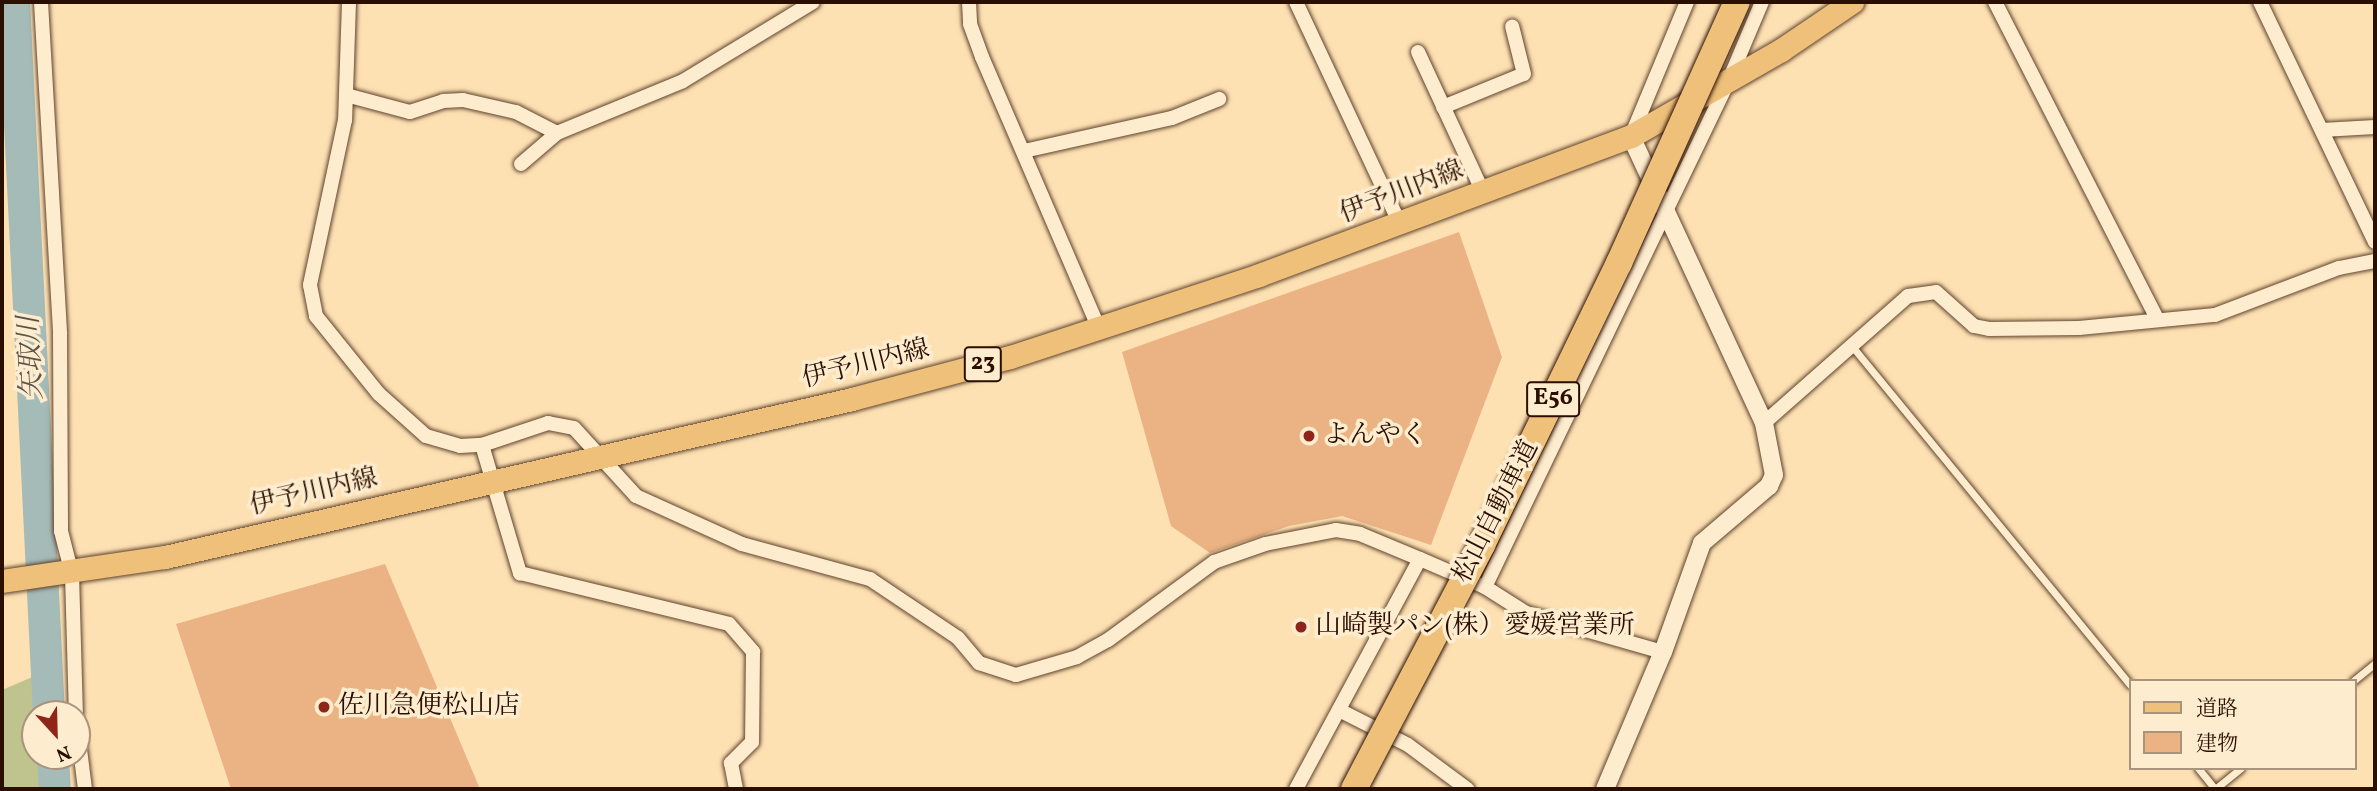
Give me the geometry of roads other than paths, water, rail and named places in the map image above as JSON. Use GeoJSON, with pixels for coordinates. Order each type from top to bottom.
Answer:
{"type":"FeatureCollection","features":[{"type":"Feature","properties":{"kind":"highway","name":"松山自動車道"},"geometry":{"type":"LineString","coordinates":[[1354,789],[1482,545],[1619,263],[1737,2]]}},
{"type":"Feature","properties":{"kind":"main road","name":"伊予川内線"},"geometry":{"type":"LineString","coordinates":[[10,580],[67,575],[164,557],[492,479],[852,399],[1099,329],[1400,224],[1632,136],[1729,80],[1852,2]]}},
{"type":"Feature","properties":{"kind":"street"},"geometry":{"type":"LineString","coordinates":[[41,2],[60,334],[61,531],[67,575],[75,700]]}},
{"type":"Feature","properties":{"kind":"street"},"geometry":{"type":"LineString","coordinates":[[349,2],[345,120],[312,272],[316,316],[379,394],[426,436],[460,446],[482,445],[548,423],[562,422],[575,428],[596,456],[636,496],[704,530],[870,579],[958,638],[979,663],[1016,675],[1077,657],[1108,640],[1214,562],[1265,544],[1336,530],[1360,534],[1485,587],[1526,613],[1663,652]]}},
{"type":"Feature","properties":{"kind":"street"},"geometry":{"type":"LineString","coordinates":[[521,164],[557,133],[683,81],[813,2]]}},
{"type":"Feature","properties":{"kind":"street"},"geometry":{"type":"LineString","coordinates":[[969,2],[970,24],[1099,329]]}},
{"type":"Feature","properties":{"kind":"street"},"geometry":{"type":"LineString","coordinates":[[1296,2],[1400,224]]}},
{"type":"Feature","properties":{"kind":"street"},"geometry":{"type":"LineString","coordinates":[[1605,789],[1663,652],[1702,543],[1769,486],[1774,475],[1765,423],[1665,215],[1632,136],[1687,2]]}},
{"type":"Feature","properties":{"kind":"street"},"geometry":{"type":"LineString","coordinates":[[1485,587],[1729,80],[1762,2]]}},
{"type":"Feature","properties":{"kind":"street"},"geometry":{"type":"LineString","coordinates":[[1995,2],[2157,318]]}},
{"type":"Feature","properties":{"kind":"street"},"geometry":{"type":"LineString","coordinates":[[2260,2],[2375,242]]}},
{"type":"Feature","properties":{"kind":"street"},"geometry":{"type":"LineString","coordinates":[[1443,107],[1524,74],[1512,26]]}},
{"type":"Feature","properties":{"kind":"street"},"geometry":{"type":"LineString","coordinates":[[1418,52],[1483,192]]}},
{"type":"Feature","properties":{"kind":"street"},"geometry":{"type":"LineString","coordinates":[[346,95],[410,112],[443,101],[463,100],[516,112],[557,133]]}},
{"type":"Feature","properties":{"kind":"street"},"geometry":{"type":"LineString","coordinates":[[1024,152],[1172,118],[1219,99]]}},
{"type":"Feature","properties":{"kind":"street"},"geometry":{"type":"LineString","coordinates":[[2322,130],[2375,127]]}},
{"type":"Feature","properties":{"kind":"street"},"geometry":{"type":"LineString","coordinates":[[1765,423],[1908,296],[1923,292],[1936,292],[1949,299],[1975,326],[1989,329],[2079,328],[2157,318],[2215,315],[2241,309],[2339,268],[2375,261]]}},
{"type":"Feature","properties":{"kind":"street"},"geometry":{"type":"LineString","coordinates":[[482,445],[520,573],[729,624],[752,652],[752,742],[731,763],[736,789]]}},
{"type":"Feature","properties":{"kind":"street"},"geometry":{"type":"LineString","coordinates":[[1296,789],[1420,559]]}},
{"type":"Feature","properties":{"kind":"street"},"geometry":{"type":"LineString","coordinates":[[1339,710],[1408,745],[1467,789]]}},
{"type":"Feature","properties":{"kind":"street"},"geometry":{"type":"LineString","coordinates":[[83,770],[85,789]]}},
{"type":"Feature","properties":{"kind":"lane"},"geometry":{"type":"LineString","coordinates":[[1851,345],[2128,683]]}},
{"type":"Feature","properties":{"kind":"lane"},"geometry":{"type":"LineString","coordinates":[[2355,679],[2375,663]]}},
{"type":"Feature","properties":{"kind":"lane"},"geometry":{"type":"LineString","coordinates":[[2200,770],[2215,789],[2239,770]]}},
{"type":"Feature","properties":{"kind":"waterway","name":"矢取川"},"geometry":{"type":"LineString","coordinates":[[14,2],[48,700]]}},
{"type":"Feature","properties":{"kind":"waterway","name":"矢取川"},"geometry":{"type":"LineString","coordinates":[[54,770],[55,789]]}},
{"type":"Feature","properties":{"kind":"place","name":"よんやく"},"geometry":{"type":"Point","coordinates":[1309,436]}},
{"type":"Feature","properties":{"kind":"place","name":"山崎製パン(株）愛媛営業所"},"geometry":{"type":"Point","coordinates":[1301,627]}},
{"type":"Feature","properties":{"kind":"place","name":"佐川急便松山店"},"geometry":{"type":"Point","coordinates":[324,707]}}]}
